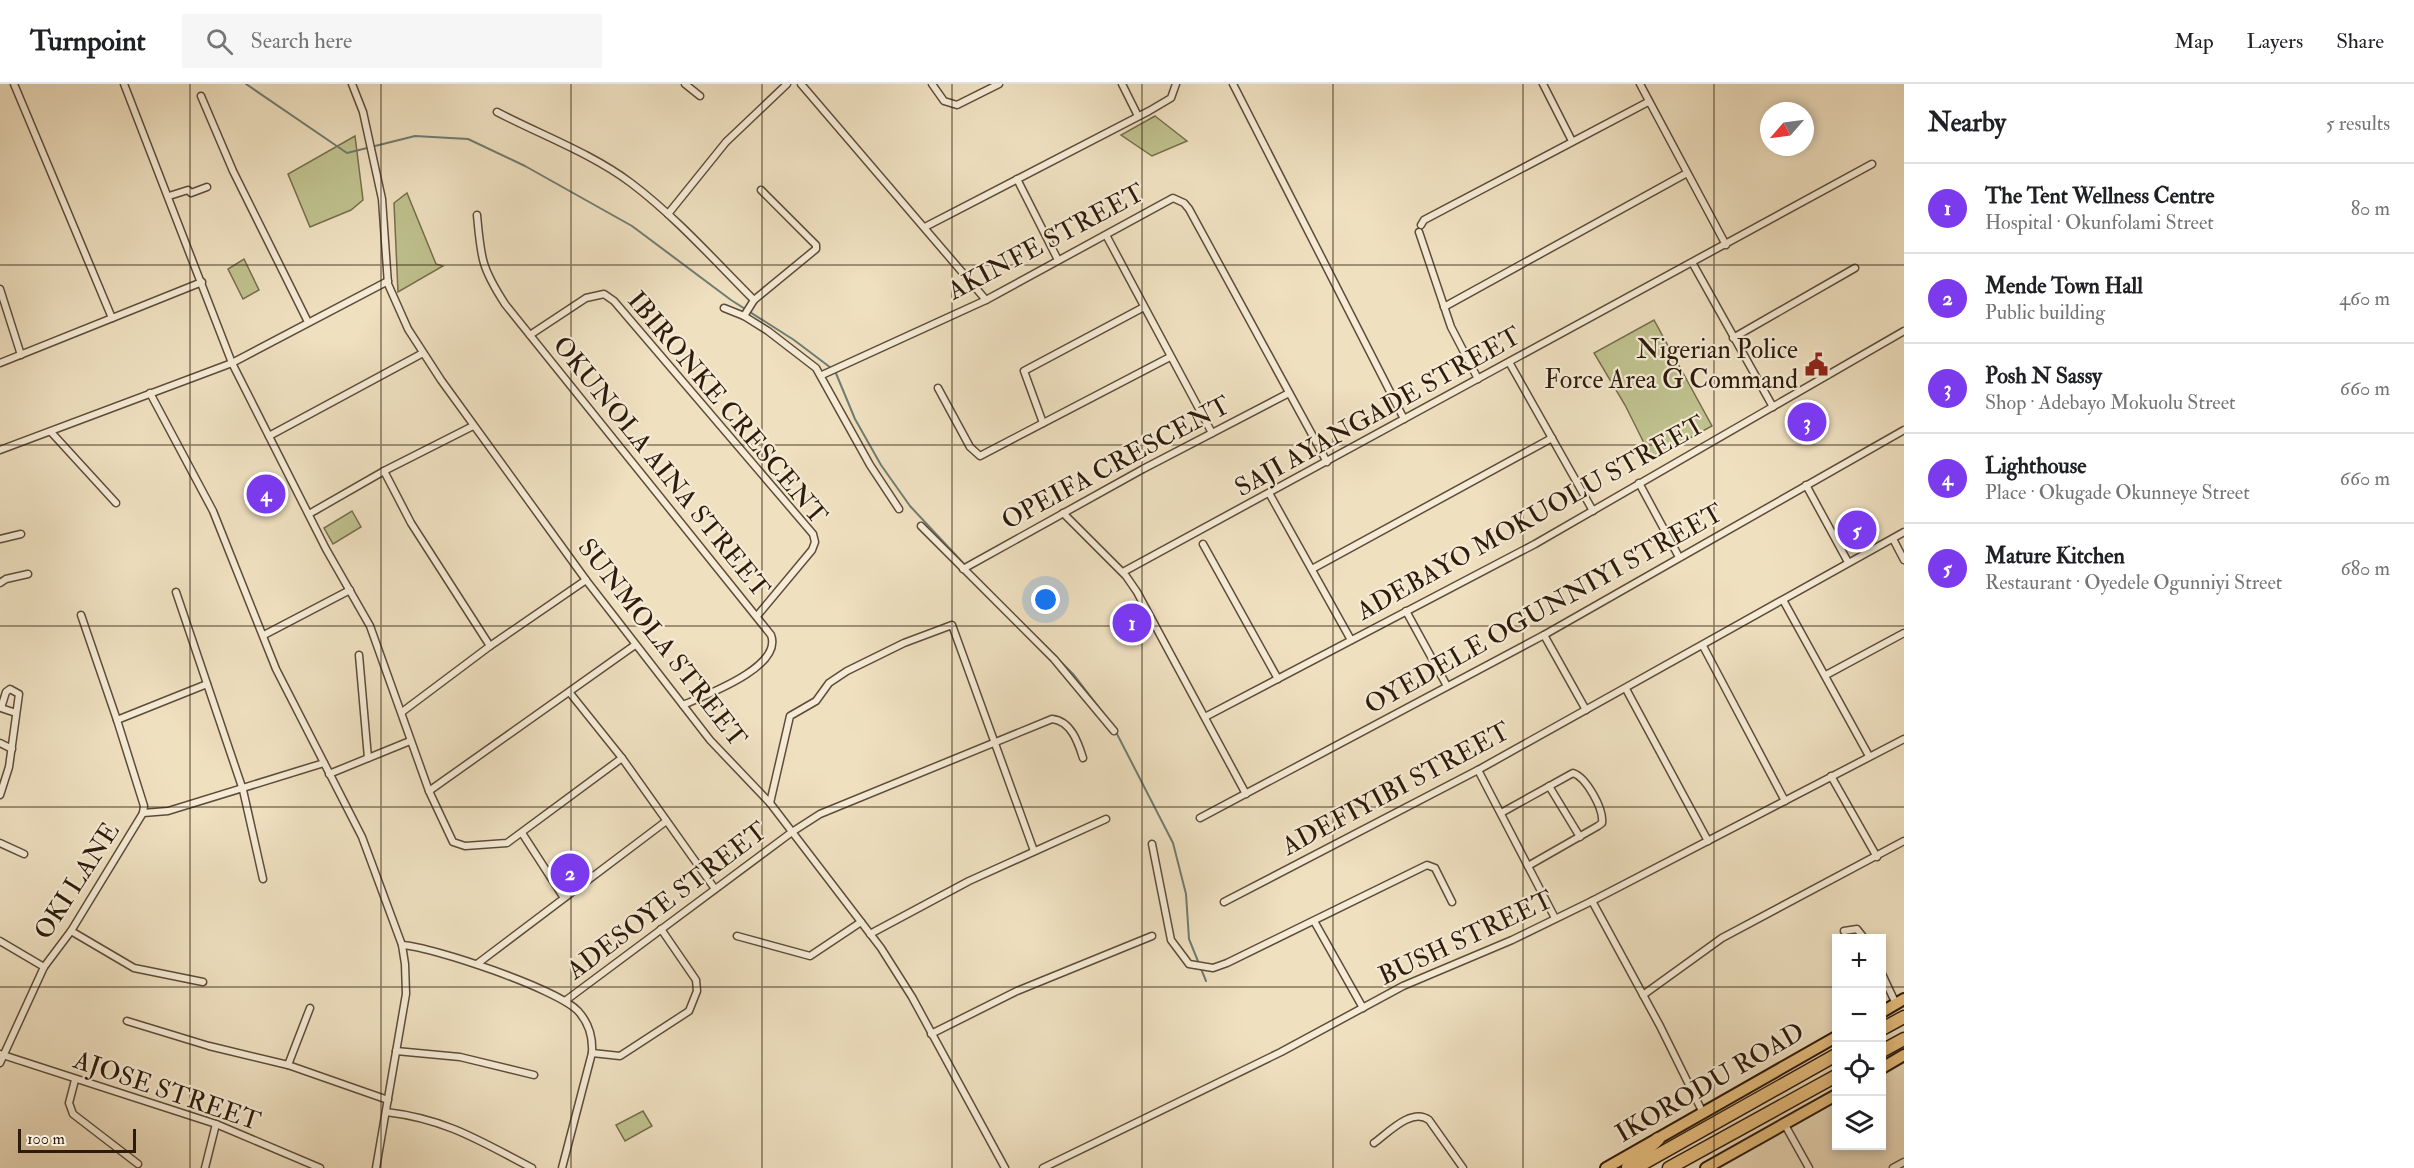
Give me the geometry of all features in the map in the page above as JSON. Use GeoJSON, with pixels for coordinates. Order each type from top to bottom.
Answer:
{"type":"FeatureCollection","features":[{"type":"Feature","properties":{"kind":"highway"},"geometry":{"type":"LineString","coordinates":[[1886,1026],[1904,1017]]}},
{"type":"Feature","properties":{"kind":"highway"},"geometry":{"type":"LineString","coordinates":[[1886,1048],[1904,1038]]}},
{"type":"Feature","properties":{"kind":"highway","name":"IKORODU ROAD"},"geometry":{"type":"LineString","coordinates":[[1635,1168],[1832,1056]]}},
{"type":"Feature","properties":{"kind":"highway","name":"IKORODU ROAD"},"geometry":{"type":"LineString","coordinates":[[1669,1168],[1832,1078]]}},
{"type":"Feature","properties":{"kind":"highway"},"geometry":{"type":"LineString","coordinates":[[1627,1168],[1658,1139]]}},
{"type":"Feature","properties":{"kind":"highway"},"geometry":{"type":"LineString","coordinates":[[1683,1168],[1704,1149]]}},
{"type":"Feature","properties":{"kind":"main road"},"geometry":{"type":"LineString","coordinates":[[1886,1009],[1900,1002]]}},
{"type":"Feature","properties":{"kind":"main road","name":"IKORODU ROAD"},"geometry":{"type":"LineString","coordinates":[[1606,1168],[1832,1039]]}},
{"type":"Feature","properties":{"kind":"main road"},"geometry":{"type":"LineString","coordinates":[[1886,1065],[1904,1055]]}},
{"type":"Feature","properties":{"kind":"main road"},"geometry":{"type":"LineString","coordinates":[[1706,1168],[1834,1096]]}},
{"type":"Feature","properties":{"kind":"street"},"geometry":{"type":"LineString","coordinates":[[14,84],[112,318]]}},
{"type":"Feature","properties":{"kind":"street"},"geometry":{"type":"LineString","coordinates":[[124,84],[232,363],[309,514],[370,626],[429,791],[447,834],[458,846],[496,846],[507,843],[622,758]]}},
{"type":"Feature","properties":{"kind":"street","name":"SUNMOLA STREET"},"geometry":{"type":"LineString","coordinates":[[352,84],[363,112],[382,199],[388,281],[397,308],[423,353],[473,426],[635,645],[735,768],[770,803],[896,968],[1005,1168]]}},
{"type":"Feature","properties":{"kind":"street"},"geometry":{"type":"LineString","coordinates":[[685,84],[700,96]]}},
{"type":"Feature","properties":{"kind":"street"},"geometry":{"type":"LineString","coordinates":[[668,214],[726,142],[787,84]]}},
{"type":"Feature","properties":{"kind":"street"},"geometry":{"type":"LineString","coordinates":[[801,84],[986,300]]}},
{"type":"Feature","properties":{"kind":"street"},"geometry":{"type":"LineString","coordinates":[[932,84],[944,101],[957,105],[999,84]]}},
{"type":"Feature","properties":{"kind":"street"},"geometry":{"type":"LineString","coordinates":[[1122,84],[1138,116]]}},
{"type":"Feature","properties":{"kind":"street"},"geometry":{"type":"LineString","coordinates":[[925,227],[1171,98],[1176,84]]}},
{"type":"Feature","properties":{"kind":"street"},"geometry":{"type":"LineString","coordinates":[[1233,84],[1404,419]]}},
{"type":"Feature","properties":{"kind":"street"},"geometry":{"type":"LineString","coordinates":[[1543,84],[1572,141]]}},
{"type":"Feature","properties":{"kind":"street"},"geometry":{"type":"LineString","coordinates":[[1640,84],[1726,244]]}},
{"type":"Feature","properties":{"kind":"street"},"geometry":{"type":"LineString","coordinates":[[201,96],[233,171],[308,322]]}},
{"type":"Feature","properties":{"kind":"street"},"geometry":{"type":"LineString","coordinates":[[1478,379],[1450,327],[1420,228],[1424,220],[1648,102]]}},
{"type":"Feature","properties":{"kind":"street"},"geometry":{"type":"LineString","coordinates":[[497,112],[608,168],[668,214],[754,300]]}},
{"type":"Feature","properties":{"kind":"street","name":"SAJI AYANGADE STREET"},"geometry":{"type":"LineString","coordinates":[[1123,572],[1693,264],[1872,164]]}},
{"type":"Feature","properties":{"kind":"street"},"geometry":{"type":"LineString","coordinates":[[1444,307],[1687,173]]}},
{"type":"Feature","properties":{"kind":"street"},"geometry":{"type":"LineString","coordinates":[[1017,179],[1058,260]]}},
{"type":"Feature","properties":{"kind":"street"},"geometry":{"type":"LineString","coordinates":[[169,196],[188,190],[191,193],[207,186]]}},
{"type":"Feature","properties":{"kind":"street"},"geometry":{"type":"LineString","coordinates":[[746,312],[754,300],[816,249],[816,245],[761,190]]}},
{"type":"Feature","properties":{"kind":"street","name":"AKINFE STREET"},"geometry":{"type":"LineString","coordinates":[[824,374],[986,300],[1173,198],[1184,203],[1254,324],[1327,462]]}},
{"type":"Feature","properties":{"kind":"street","name":"OKUNOLA AINA STREET"},"geometry":{"type":"LineString","coordinates":[[477,215],[481,258],[486,275],[530,335],[757,616],[774,641],[768,658],[736,681],[684,705]]}},
{"type":"Feature","properties":{"kind":"street"},"geometry":{"type":"LineString","coordinates":[[1106,235],[1212,433]]}},
{"type":"Feature","properties":{"kind":"street"},"geometry":{"type":"LineString","coordinates":[[1693,264],[1773,407]]}},
{"type":"Feature","properties":{"kind":"street"},"geometry":{"type":"LineString","coordinates":[[1733,338],[1855,268]]}},
{"type":"Feature","properties":{"kind":"street"},"geometry":{"type":"LineString","coordinates":[[0,450],[232,363],[388,281]]}},
{"type":"Feature","properties":{"kind":"street"},"geometry":{"type":"LineString","coordinates":[[0,363],[202,282]]}},
{"type":"Feature","properties":{"kind":"street"},"geometry":{"type":"LineString","coordinates":[[0,289],[21,355]]}},
{"type":"Feature","properties":{"kind":"street","name":"IBIRONKE CRESCENT"},"geometry":{"type":"LineString","coordinates":[[530,335],[586,298],[604,294],[614,301],[813,534],[815,542],[812,550],[757,616]]}},
{"type":"Feature","properties":{"kind":"street"},"geometry":{"type":"LineString","coordinates":[[1043,423],[1024,371],[1144,307]]}},
{"type":"Feature","properties":{"kind":"street"},"geometry":{"type":"LineString","coordinates":[[724,308],[746,312],[824,374],[870,465],[899,509]]}},
{"type":"Feature","properties":{"kind":"street","name":"ADEBAYO MOKUOLU STREET"},"geometry":{"type":"LineString","coordinates":[[1205,717],[1593,511],[1904,331]]}},
{"type":"Feature","properties":{"kind":"street"},"geometry":{"type":"LineString","coordinates":[[269,436],[423,353]]}},
{"type":"Feature","properties":{"kind":"street"},"geometry":{"type":"LineString","coordinates":[[938,388],[970,447],[980,456],[1170,357]]}},
{"type":"Feature","properties":{"kind":"street"},"geometry":{"type":"LineString","coordinates":[[1509,362],[1593,511]]}},
{"type":"Feature","properties":{"kind":"street"},"geometry":{"type":"LineString","coordinates":[[150,393],[213,511],[276,669],[362,837],[402,945],[406,994],[376,1168]]}},
{"type":"Feature","properties":{"kind":"street","name":"OPEIFA CRESCENT"},"geometry":{"type":"LineString","coordinates":[[965,568],[1063,513],[1289,393]]}},
{"type":"Feature","properties":{"kind":"street"},"geometry":{"type":"LineString","coordinates":[[309,514],[384,471],[473,426]]}},
{"type":"Feature","properties":{"kind":"street","name":"OYEDELE OGUNNIYI STREET"},"geometry":{"type":"LineString","coordinates":[[1200,818],[1544,635],[1904,430]]}},
{"type":"Feature","properties":{"kind":"street"},"geometry":{"type":"LineString","coordinates":[[51,432],[116,503]]}},
{"type":"Feature","properties":{"kind":"street"},"geometry":{"type":"LineString","coordinates":[[1312,568],[1552,438]]}},
{"type":"Feature","properties":{"kind":"street"},"geometry":{"type":"LineString","coordinates":[[384,471],[411,523],[490,646]]}},
{"type":"Feature","properties":{"kind":"street"},"geometry":{"type":"LineString","coordinates":[[1639,483],[1679,557]]}},
{"type":"Feature","properties":{"kind":"street"},"geometry":{"type":"LineString","coordinates":[[1806,485],[1848,562]]}},
{"type":"Feature","properties":{"kind":"street"},"geometry":{"type":"LineString","coordinates":[[1269,493],[1351,640]]}},
{"type":"Feature","properties":{"kind":"street"},"geometry":{"type":"LineString","coordinates":[[1063,513],[1123,572],[1137,592],[1246,794]]}},
{"type":"Feature","properties":{"kind":"street"},"geometry":{"type":"LineString","coordinates":[[921,526],[1054,659],[1114,731]]}},
{"type":"Feature","properties":{"kind":"street","name":"ADEFIYIBI STREET"},"geometry":{"type":"LineString","coordinates":[[1224,902],[1478,770],[1904,532]]}},
{"type":"Feature","properties":{"kind":"street"},"geometry":{"type":"LineString","coordinates":[[0,539],[21,534]]}},
{"type":"Feature","properties":{"kind":"street"},"geometry":{"type":"LineString","coordinates":[[1893,539],[1904,560]]}},
{"type":"Feature","properties":{"kind":"street"},"geometry":{"type":"LineString","coordinates":[[1203,544],[1278,679]]}},
{"type":"Feature","properties":{"kind":"street"},"geometry":{"type":"LineString","coordinates":[[0,584],[6,579],[28,574]]}},
{"type":"Feature","properties":{"kind":"street"},"geometry":{"type":"LineString","coordinates":[[402,712],[490,646],[586,580]]}},
{"type":"Feature","properties":{"kind":"street"},"geometry":{"type":"LineString","coordinates":[[264,635],[350,590]]}},
{"type":"Feature","properties":{"kind":"street"},"geometry":{"type":"LineString","coordinates":[[176,592],[243,790],[263,879]]}},
{"type":"Feature","properties":{"kind":"street"},"geometry":{"type":"LineString","coordinates":[[1783,600],[1869,756]]}},
{"type":"Feature","properties":{"kind":"street"},"geometry":{"type":"LineString","coordinates":[[1406,611],[1447,687]]}},
{"type":"Feature","properties":{"kind":"street"},"geometry":{"type":"LineString","coordinates":[[81,615],[144,806],[143,813]]}},
{"type":"Feature","properties":{"kind":"street"},"geometry":{"type":"LineString","coordinates":[[770,803],[790,716],[816,701],[830,683],[848,671],[904,643],[949,625],[955,628],[1034,851]]}},
{"type":"Feature","properties":{"kind":"street"},"geometry":{"type":"LineString","coordinates":[[1826,675],[1904,633]]}},
{"type":"Feature","properties":{"kind":"street"},"geometry":{"type":"LineString","coordinates":[[1544,635],[1586,710]]}},
{"type":"Feature","properties":{"kind":"street"},"geometry":{"type":"LineString","coordinates":[[429,791],[635,645]]}},
{"type":"Feature","properties":{"kind":"street"},"geometry":{"type":"LineString","coordinates":[[1702,646],[1785,801]]}},
{"type":"Feature","properties":{"kind":"street"},"geometry":{"type":"LineString","coordinates":[[359,655],[368,758]]}},
{"type":"Feature","properties":{"kind":"street"},"geometry":{"type":"LineString","coordinates":[[117,720],[207,684]]}},
{"type":"Feature","properties":{"kind":"street"},"geometry":{"type":"LineString","coordinates":[[1626,689],[1708,841]]}},
{"type":"Feature","properties":{"kind":"street"},"geometry":{"type":"LineString","coordinates":[[570,693],[622,758],[665,822],[715,889]]}},
{"type":"Feature","properties":{"kind":"street"},"geometry":{"type":"LineString","coordinates":[[0,795],[9,767],[16,713]]}},
{"type":"Feature","properties":{"kind":"street","name":"ADESOYE STREET"},"geometry":{"type":"LineString","coordinates":[[565,1001],[792,832],[820,814],[1052,719],[1060,720],[1067,725],[1083,758]]}},
{"type":"Feature","properties":{"kind":"street","name":"BUSH STREET"},"geometry":{"type":"LineString","coordinates":[[1043,1168],[1281,1052],[1422,977],[1503,944],[1592,901],[1904,739]]}},
{"type":"Feature","properties":{"kind":"street"},"geometry":{"type":"LineString","coordinates":[[329,774],[411,741]]}},
{"type":"Feature","properties":{"kind":"street"},"geometry":{"type":"LineString","coordinates":[[0,743],[12,749]]}},
{"type":"Feature","properties":{"kind":"street","name":"OKI LANE"},"geometry":{"type":"LineString","coordinates":[[0,1063],[44,967],[70,931],[143,813],[168,811],[243,790],[324,763]]}},
{"type":"Feature","properties":{"kind":"street"},"geometry":{"type":"LineString","coordinates":[[1478,770],[1556,918]]}},
{"type":"Feature","properties":{"kind":"street"},"geometry":{"type":"LineString","coordinates":[[1501,813],[1568,775],[1577,774],[1602,812],[1602,823],[1528,866]]}},
{"type":"Feature","properties":{"kind":"street"},"geometry":{"type":"LineString","coordinates":[[1831,776],[1876,857]]}},
{"type":"Feature","properties":{"kind":"street"},"geometry":{"type":"LineString","coordinates":[[1550,786],[1580,837]]}},
{"type":"Feature","properties":{"kind":"street"},"geometry":{"type":"LineString","coordinates":[[870,934],[937,896],[1106,819]]}},
{"type":"Feature","properties":{"kind":"street"},"geometry":{"type":"LineString","coordinates":[[477,964],[665,822]]}},
{"type":"Feature","properties":{"kind":"street"},"geometry":{"type":"LineString","coordinates":[[522,832],[564,898]]}},
{"type":"Feature","properties":{"kind":"street"},"geometry":{"type":"LineString","coordinates":[[1643,994],[1722,938],[1904,841]]}},
{"type":"Feature","properties":{"kind":"street"},"geometry":{"type":"LineString","coordinates":[[0,843],[24,854]]}},
{"type":"Feature","properties":{"kind":"street"},"geometry":{"type":"LineString","coordinates":[[1152,844],[1172,940],[1189,964],[1213,968],[1428,865],[1435,868],[1452,903]]}},
{"type":"Feature","properties":{"kind":"street"},"geometry":{"type":"LineString","coordinates":[[1592,901],[1643,994],[1703,1113]]}},
{"type":"Feature","properties":{"kind":"street"},"geometry":{"type":"LineString","coordinates":[[1314,921],[1363,1008]]}},
{"type":"Feature","properties":{"kind":"street"},"geometry":{"type":"LineString","coordinates":[[737,936],[810,956],[861,922]]}},
{"type":"Feature","properties":{"kind":"street"},"geometry":{"type":"LineString","coordinates":[[592,1053],[620,1056],[689,1011],[697,991],[696,980],[661,929]]}},
{"type":"Feature","properties":{"kind":"street"},"geometry":{"type":"LineString","coordinates":[[1844,931],[1857,929],[1860,934]]}},
{"type":"Feature","properties":{"kind":"street"},"geometry":{"type":"LineString","coordinates":[[70,931],[134,968],[203,982]]}},
{"type":"Feature","properties":{"kind":"street"},"geometry":{"type":"LineString","coordinates":[[931,1034],[1017,991],[1152,936]]}},
{"type":"Feature","properties":{"kind":"street"},"geometry":{"type":"LineString","coordinates":[[0,941],[44,967]]}},
{"type":"Feature","properties":{"kind":"street"},"geometry":{"type":"LineString","coordinates":[[402,945],[436,951],[477,964],[565,1001],[585,1019],[593,1042],[592,1053],[562,1168]]}},
{"type":"Feature","properties":{"kind":"street"},"geometry":{"type":"LineString","coordinates":[[1886,981],[1900,1002]]}},
{"type":"Feature","properties":{"kind":"street"},"geometry":{"type":"LineString","coordinates":[[288,1065],[310,1008]]}},
{"type":"Feature","properties":{"kind":"street"},"geometry":{"type":"LineString","coordinates":[[127,1021],[209,1046],[288,1065],[388,1100]]}},
{"type":"Feature","properties":{"kind":"street"},"geometry":{"type":"LineString","coordinates":[[396,1051],[460,1057],[534,1075]]}},
{"type":"Feature","properties":{"kind":"street","name":"AJOSE STREET"},"geometry":{"type":"LineString","coordinates":[[2,1055],[216,1124],[320,1168]]}},
{"type":"Feature","properties":{"kind":"street"},"geometry":{"type":"LineString","coordinates":[[75,1080],[69,1103],[73,1114],[138,1164]]}},
{"type":"Feature","properties":{"kind":"street"},"geometry":{"type":"LineString","coordinates":[[386,1112],[419,1116],[449,1125],[532,1168]]}},
{"type":"Feature","properties":{"kind":"street"},"geometry":{"type":"LineString","coordinates":[[1374,1143],[1414,1115],[1423,1115],[1463,1168]]}},
{"type":"Feature","properties":{"kind":"street"},"geometry":{"type":"LineString","coordinates":[[205,1168],[216,1124]]}},
{"type":"Feature","properties":{"kind":"street"},"geometry":{"type":"LineString","coordinates":[[1785,1125],[1809,1168]]}},
{"type":"Feature","properties":{"kind":"street"},"geometry":{"type":"LineString","coordinates":[[1893,1168],[1904,1162]]}},
{"type":"Feature","properties":{"kind":"green space"},"geometry":{"type":"Polygon","coordinates":[[[1155,116],[1187,141],[1152,156],[1121,135],[1155,116]]]}},
{"type":"Feature","properties":{"kind":"green space"},"geometry":{"type":"Polygon","coordinates":[[[355,136],[363,200],[351,210],[310,227],[288,174],[355,136]]]}},
{"type":"Feature","properties":{"kind":"green space"},"geometry":{"type":"Polygon","coordinates":[[[407,193],[436,264],[443,266],[398,292],[394,203],[407,193]]]}},
{"type":"Feature","properties":{"kind":"green space"},"geometry":{"type":"Polygon","coordinates":[[[244,259],[259,290],[243,299],[228,269],[244,259]]]}},
{"type":"Feature","properties":{"kind":"green space"},"geometry":{"type":"Polygon","coordinates":[[[1654,320],[1712,426],[1652,459],[1625,405],[1594,353],[1654,320]]]}},
{"type":"Feature","properties":{"kind":"green space"},"geometry":{"type":"Polygon","coordinates":[[[352,511],[361,527],[333,544],[324,528],[352,511]]]}},
{"type":"Feature","properties":{"kind":"green space"},"geometry":{"type":"Polygon","coordinates":[[[643,1111],[652,1126],[625,1141],[616,1125],[643,1111]]]}},
{"type":"Feature","properties":{"kind":"waterway"},"geometry":{"type":"LineString","coordinates":[[246,84],[347,153],[415,136],[468,139],[525,166],[632,226],[731,300],[794,340],[835,371],[855,419],[881,465],[910,506],[966,566]]}},
{"type":"Feature","properties":{"kind":"waterway"},"geometry":{"type":"LineString","coordinates":[[1042,643],[1074,675],[1114,727]]}},
{"type":"Feature","properties":{"kind":"waterway"},"geometry":{"type":"LineString","coordinates":[[1116,732],[1173,843],[1186,894],[1189,939],[1206,981]]}},
{"type":"Feature","properties":{"kind":"place","name":"Nigerian Police Force Area G Command"},"geometry":{"type":"Point","coordinates":[1816,365]}},
{"type":"Feature","properties":{"kind":"place","name":"Posh N Sassy"},"geometry":{"type":"Point","coordinates":[1807,422]}},
{"type":"Feature","properties":{"kind":"place","name":"Lighthouse"},"geometry":{"type":"Point","coordinates":[266,494]}},
{"type":"Feature","properties":{"kind":"place","name":"Mature Kitchen"},"geometry":{"type":"Point","coordinates":[1857,530]}},
{"type":"Feature","properties":{"kind":"place","name":"The Tent Wellness Centre"},"geometry":{"type":"Point","coordinates":[1132,623]}},
{"type":"Feature","properties":{"kind":"place","name":"Mende Town Hall"},"geometry":{"type":"Point","coordinates":[570,873]}}]}
